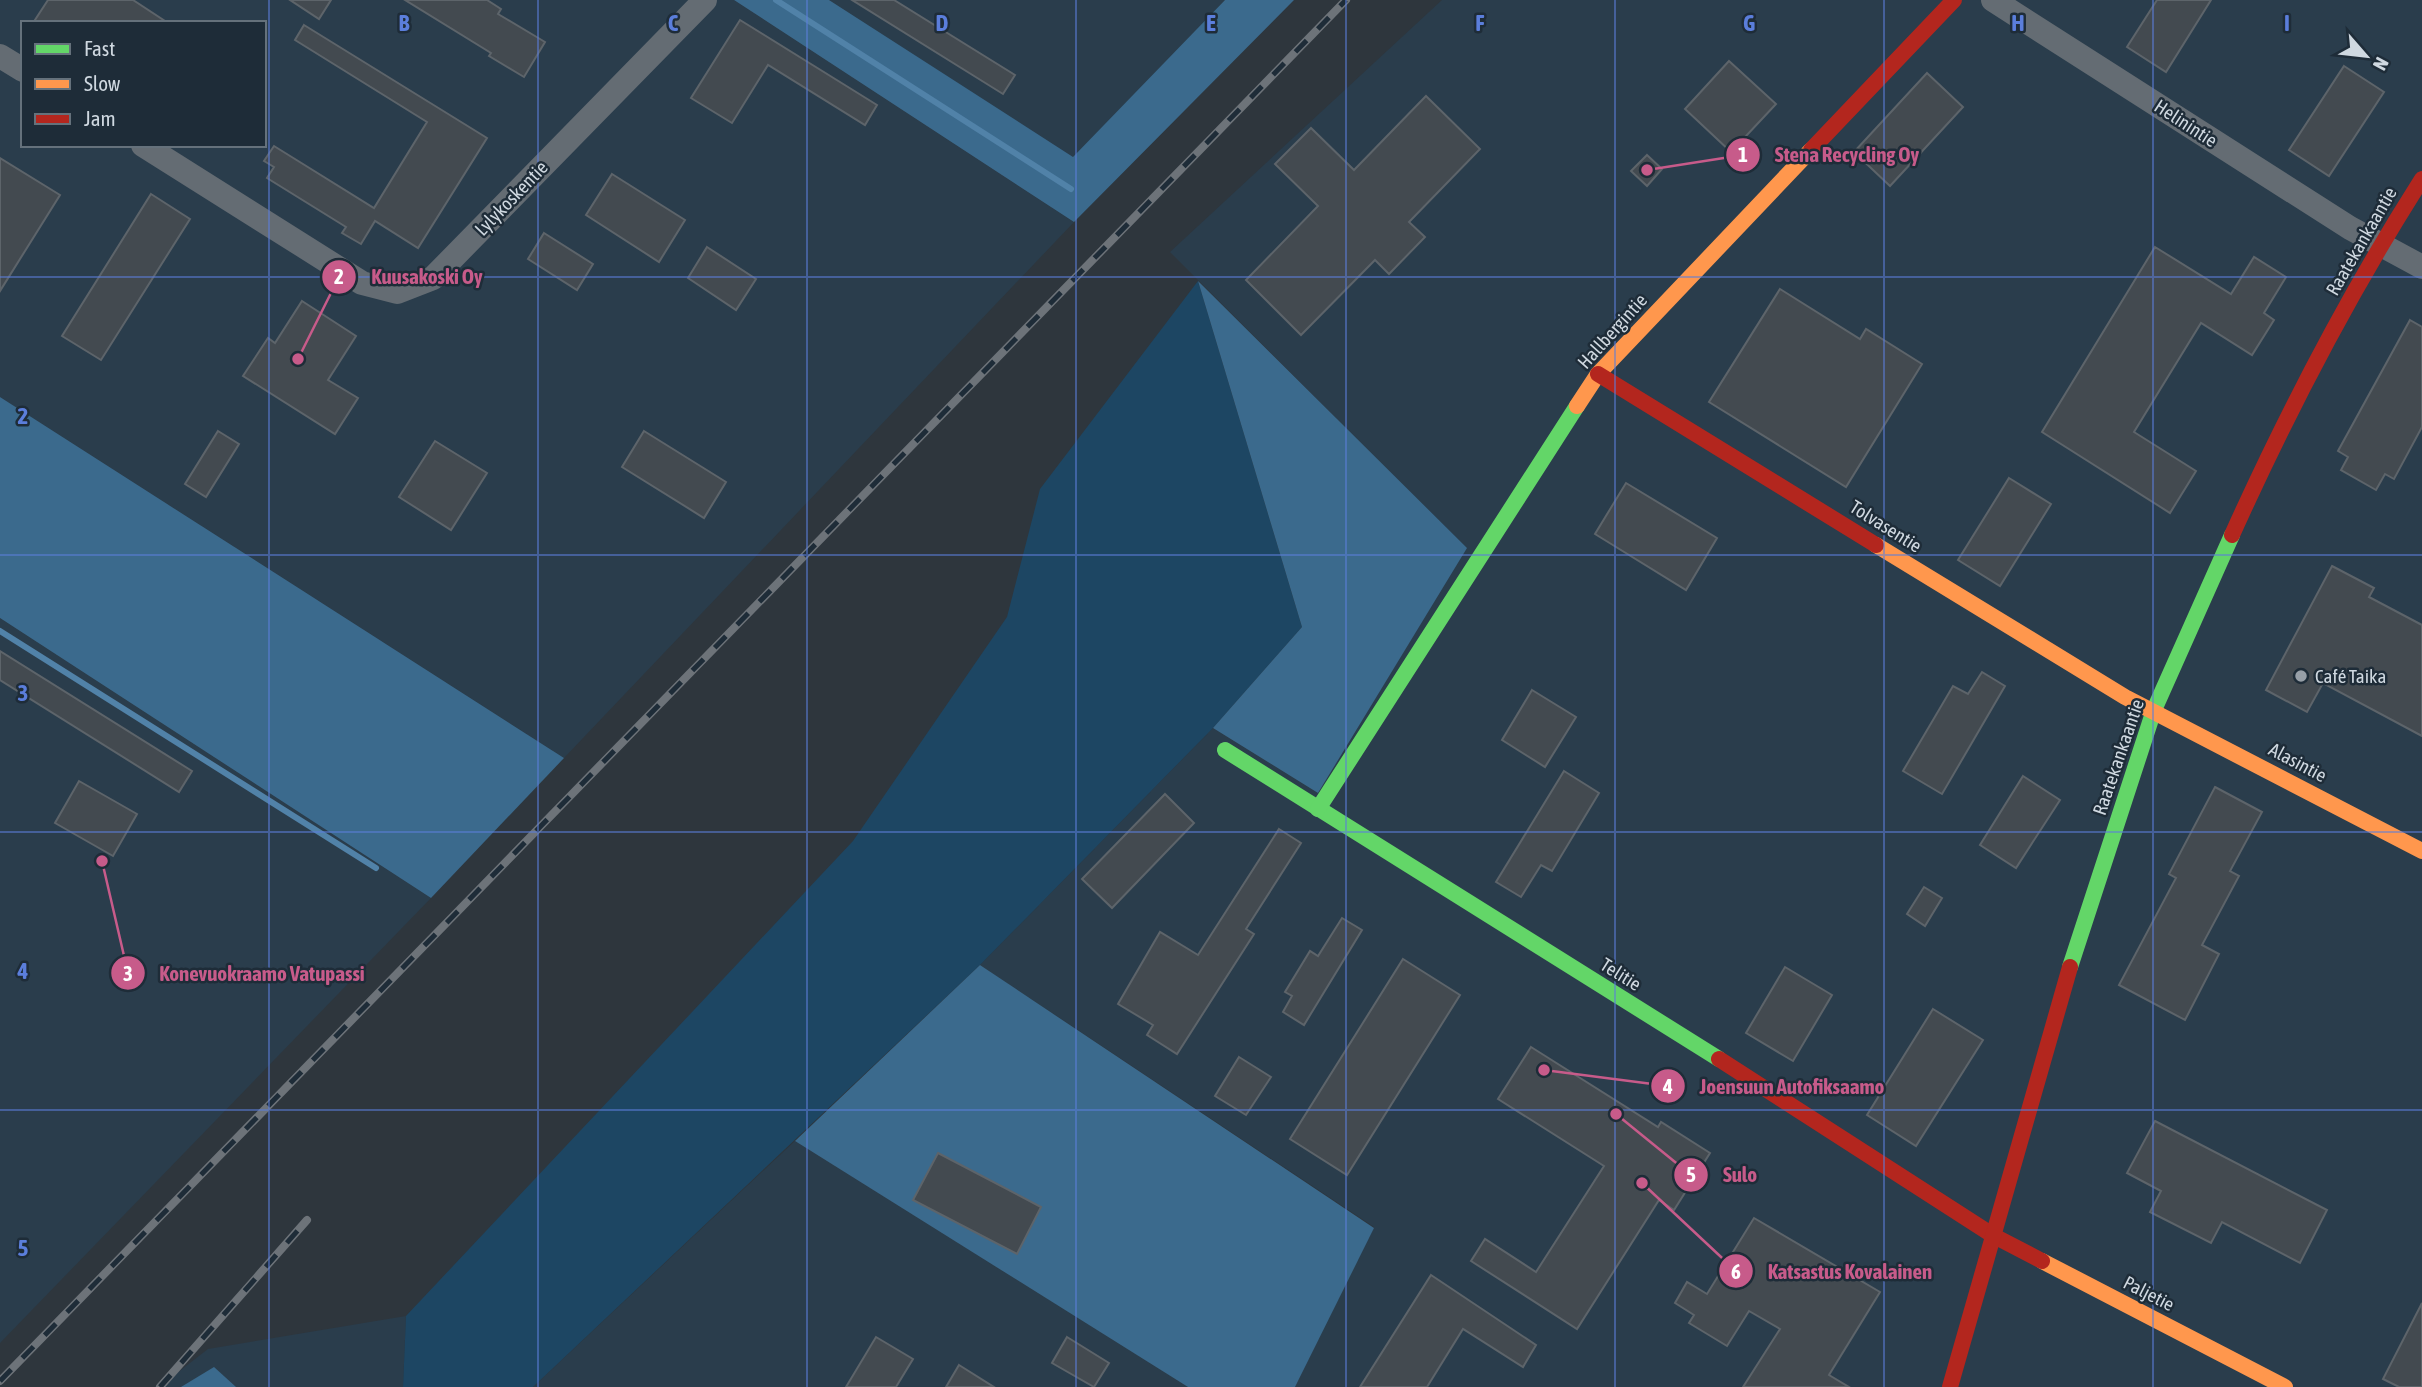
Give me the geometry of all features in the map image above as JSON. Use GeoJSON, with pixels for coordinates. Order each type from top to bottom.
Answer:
{"type":"FeatureCollection","features":[{"type":"Feature","properties":{"kind":"street","name":"Lylykoskentie"},"geometry":{"type":"LineString","coordinates":[[146,147],[362,283],[397,292],[433,278],[705,0]]}},
{"type":"Feature","properties":{"kind":"street","name":"Hallbergintie"},"geometry":{"type":"LineString","coordinates":[[1318,809],[1598,374],[1954,0]]}},
{"type":"Feature","properties":{"kind":"street","name":"Helinintie"},"geometry":{"type":"LineString","coordinates":[[1993,0],[2380,245],[2422,267]]}},
{"type":"Feature","properties":{"kind":"street"},"geometry":{"type":"LineString","coordinates":[[0,56],[21,69]]}},
{"type":"Feature","properties":{"kind":"street","name":"Raatekankaantie"},"geometry":{"type":"LineString","coordinates":[[1950,1387],[2061,995],[2154,710],[2263,466],[2380,245],[2422,179]]}},
{"type":"Feature","properties":{"kind":"street","name":"Tolvasentie"},"geometry":{"type":"LineString","coordinates":[[1598,374],[2125,697],[2154,710]]}},
{"type":"Feature","properties":{"kind":"street","name":"Alasintie"},"geometry":{"type":"LineString","coordinates":[[2154,710],[2422,851]]}},
{"type":"Feature","properties":{"kind":"street","name":"Telitie"},"geometry":{"type":"LineString","coordinates":[[1224,750],[1832,1130],[1994,1236]]}},
{"type":"Feature","properties":{"kind":"street","name":"Paljetie"},"geometry":{"type":"LineString","coordinates":[[1994,1236],[2285,1387]]}},
{"type":"Feature","properties":{"kind":"shaded area"},"geometry":{"type":"Polygon","coordinates":[[[0,0],[734,0],[1074,222],[564,758],[0,397],[0,0]]]}},
{"type":"Feature","properties":{"kind":"shaded area"},"geometry":{"type":"Polygon","coordinates":[[[734,0],[829,0],[1073,157],[1225,0],[1294,0],[1074,222],[734,0]]]}},
{"type":"Feature","properties":{"kind":"shaded area"},"geometry":{"type":"Polygon","coordinates":[[[829,0],[1225,0],[1073,158],[829,0]]]}},
{"type":"Feature","properties":{"kind":"shaded area"},"geometry":{"type":"Polygon","coordinates":[[[1442,0],[2422,0],[2422,1387],[1295,1387],[1374,1227],[980,965],[1213,728],[1318,793],[1466,548],[1170,252],[1442,0]]]}},
{"type":"Feature","properties":{"kind":"shaded area"},"geometry":{"type":"Polygon","coordinates":[[[1198,281],[1302,627],[1213,728],[980,965],[533,1387],[403,1387],[406,1316],[853,841],[1007,617],[1040,489],[1198,281]]]}},
{"type":"Feature","properties":{"kind":"shaded area"},"geometry":{"type":"Polygon","coordinates":[[[1198,281],[1467,548],[1318,793],[1213,728],[1302,627],[1198,281]]]}},
{"type":"Feature","properties":{"kind":"shaded area"},"geometry":{"type":"Polygon","coordinates":[[[0,397],[564,758],[431,898],[0,618],[0,397]]]}},
{"type":"Feature","properties":{"kind":"shaded area"},"geometry":{"type":"Polygon","coordinates":[[[0,618],[431,898],[0,1343],[0,618]]]}},
{"type":"Feature","properties":{"kind":"shaded area"},"geometry":{"type":"Polygon","coordinates":[[[980,965],[1374,1228],[1295,1387],[1188,1387],[795,1141],[980,965]]]}},
{"type":"Feature","properties":{"kind":"shaded area"},"geometry":{"type":"Polygon","coordinates":[[[795,1141],[1188,1387],[533,1387],[795,1141]]]}},
{"type":"Feature","properties":{"kind":"shaded area"},"geometry":{"type":"Polygon","coordinates":[[[406,1316],[403,1387],[159,1387],[208,1349],[406,1316]]]}},
{"type":"Feature","properties":{"kind":"shaded area"},"geometry":{"type":"Polygon","coordinates":[[[214,1367],[236,1387],[181,1387],[214,1367]]]}},
{"type":"Feature","properties":{"kind":"building"},"geometry":{"type":"Polygon","coordinates":[[[48,0],[133,0],[165,21],[34,21],[48,0]]]}},
{"type":"Feature","properties":{"kind":"building"},"geometry":{"type":"Polygon","coordinates":[[[290,0],[331,0],[319,19],[290,0]]]}},
{"type":"Feature","properties":{"kind":"building"},"geometry":{"type":"Polygon","coordinates":[[[405,0],[487,0],[501,9],[498,14],[545,42],[524,77],[489,56],[491,53],[405,0]]]}},
{"type":"Feature","properties":{"kind":"building"},"geometry":{"type":"Polygon","coordinates":[[[852,0],[894,0],[1015,75],[1003,94],[852,0]]]}},
{"type":"Feature","properties":{"kind":"building"},"geometry":{"type":"Polygon","coordinates":[[[2157,0],[2211,0],[2166,72],[2127,47],[2157,0]]]}},
{"type":"Feature","properties":{"kind":"building"},"geometry":{"type":"Polygon","coordinates":[[[740,20],[877,105],[865,125],[768,65],[732,123],[691,98],[740,20]]]}},
{"type":"Feature","properties":{"kind":"building"},"geometry":{"type":"Polygon","coordinates":[[[304,25],[487,138],[418,248],[375,221],[361,244],[342,233],[346,227],[267,178],[274,167],[264,161],[274,146],[374,208],[427,122],[295,40],[304,25]]]}},
{"type":"Feature","properties":{"kind":"building"},"geometry":{"type":"Polygon","coordinates":[[[1729,61],[1776,104],[1731,152],[1685,109],[1729,61]]]}},
{"type":"Feature","properties":{"kind":"building"},"geometry":{"type":"Polygon","coordinates":[[[2344,66],[2384,92],[2329,176],[2289,150],[2344,66]]]}},
{"type":"Feature","properties":{"kind":"building"},"geometry":{"type":"Polygon","coordinates":[[[1927,73],[1963,107],[1890,186],[1854,152],[1927,73]]]}},
{"type":"Feature","properties":{"kind":"building"},"geometry":{"type":"Polygon","coordinates":[[[1426,96],[1480,149],[1409,222],[1425,237],[1389,274],[1375,260],[1301,335],[1246,280],[1318,206],[1275,164],[1311,128],[1354,170],[1426,96]]]}},
{"type":"Feature","properties":{"kind":"building"},"geometry":{"type":"Polygon","coordinates":[[[1647,155],[1662,169],[1647,186],[1631,171],[1647,155]]]}},
{"type":"Feature","properties":{"kind":"building"},"geometry":{"type":"Polygon","coordinates":[[[0,158],[60,195],[0,291],[0,158]]]}},
{"type":"Feature","properties":{"kind":"building"},"geometry":{"type":"Polygon","coordinates":[[[612,174],[685,220],[659,262],[586,215],[612,174]]]}},
{"type":"Feature","properties":{"kind":"building"},"geometry":{"type":"Polygon","coordinates":[[[151,194],[190,219],[101,360],[62,336],[151,194]]]}},
{"type":"Feature","properties":{"kind":"building"},"geometry":{"type":"Polygon","coordinates":[[[544,233],[593,264],[577,290],[528,259],[544,233]]]}},
{"type":"Feature","properties":{"kind":"building"},"geometry":{"type":"Polygon","coordinates":[[[707,247],[756,279],[736,310],[688,278],[707,247]]]}},
{"type":"Feature","properties":{"kind":"building"},"geometry":{"type":"Polygon","coordinates":[[[2155,247],[2231,294],[2254,257],[2286,277],[2264,313],[2274,320],[2252,355],[2201,323],[2134,432],[2196,471],[2170,513],[2042,432],[2155,247]]]}},
{"type":"Feature","properties":{"kind":"building"},"geometry":{"type":"Polygon","coordinates":[[[1780,289],[1860,339],[1866,329],[1922,364],[1846,487],[1709,402],[1780,289]]]}},
{"type":"Feature","properties":{"kind":"building"},"geometry":{"type":"Polygon","coordinates":[[[302,301],[356,336],[328,380],[358,398],[335,434],[243,376],[268,338],[275,343],[302,301]]]}},
{"type":"Feature","properties":{"kind":"building"},"geometry":{"type":"Polygon","coordinates":[[[2410,320],[2422,327],[2422,427],[2394,479],[2385,474],[2376,490],[2341,470],[2348,457],[2338,451],[2410,320]]]}},
{"type":"Feature","properties":{"kind":"building"},"geometry":{"type":"Polygon","coordinates":[[[218,431],[239,444],[206,497],[185,484],[218,431]]]}},
{"type":"Feature","properties":{"kind":"building"},"geometry":{"type":"Polygon","coordinates":[[[644,431],[726,482],[704,518],[622,467],[644,431]]]}},
{"type":"Feature","properties":{"kind":"building"},"geometry":{"type":"Polygon","coordinates":[[[435,441],[487,473],[451,530],[399,497],[435,441]]]}},
{"type":"Feature","properties":{"kind":"building"},"geometry":{"type":"Polygon","coordinates":[[[2009,478],[2051,504],[2000,586],[1958,560],[2009,478]]]}},
{"type":"Feature","properties":{"kind":"building"},"geometry":{"type":"Polygon","coordinates":[[[1626,483],[1717,538],[1686,590],[1595,534],[1626,483]]]}},
{"type":"Feature","properties":{"kind":"building"},"geometry":{"type":"Polygon","coordinates":[[[2332,566],[2374,588],[2369,597],[2422,625],[2422,736],[2323,683],[2307,712],[2266,690],[2332,566]]]}},
{"type":"Feature","properties":{"kind":"building"},"geometry":{"type":"Polygon","coordinates":[[[0,651],[192,771],[179,792],[0,680],[0,651]]]}},
{"type":"Feature","properties":{"kind":"building"},"geometry":{"type":"Polygon","coordinates":[[[1982,672],[2005,686],[1942,794],[1903,771],[1953,686],[1968,694],[1982,672]]]}},
{"type":"Feature","properties":{"kind":"building"},"geometry":{"type":"Polygon","coordinates":[[[1532,690],[1576,717],[1545,767],[1502,740],[1532,690]]]}},
{"type":"Feature","properties":{"kind":"building"},"geometry":{"type":"Polygon","coordinates":[[[1564,771],[1599,793],[1552,871],[1541,865],[1521,897],[1496,882],[1564,771]]]}},
{"type":"Feature","properties":{"kind":"building"},"geometry":{"type":"Polygon","coordinates":[[[2023,776],[2060,800],[2016,868],[1980,845],[2023,776]]]}},
{"type":"Feature","properties":{"kind":"building"},"geometry":{"type":"Polygon","coordinates":[[[79,781],[137,814],[113,856],[55,823],[79,781]]]}},
{"type":"Feature","properties":{"kind":"building"},"geometry":{"type":"Polygon","coordinates":[[[2215,787],[2262,812],[2230,871],[2239,876],[2202,945],[2219,954],[2185,1020],[2119,985],[2176,878],[2169,874],[2215,787]]]}},
{"type":"Feature","properties":{"kind":"building"},"geometry":{"type":"Polygon","coordinates":[[[1165,794],[1194,823],[1112,908],[1082,879],[1165,794]]]}},
{"type":"Feature","properties":{"kind":"building"},"geometry":{"type":"Polygon","coordinates":[[[1279,829],[1301,843],[1246,929],[1254,934],[1177,1054],[1147,1035],[1153,1025],[1118,1004],[1160,932],[1198,955],[1279,829]]]}},
{"type":"Feature","properties":{"kind":"building"},"geometry":{"type":"Polygon","coordinates":[[[1924,887],[1942,898],[1925,926],[1907,914],[1924,887]]]}},
{"type":"Feature","properties":{"kind":"building"},"geometry":{"type":"Polygon","coordinates":[[[1342,918],[1362,930],[1304,1025],[1283,1012],[1292,996],[1285,992],[1310,951],[1318,956],[1342,918]]]}},
{"type":"Feature","properties":{"kind":"building"},"geometry":{"type":"Polygon","coordinates":[[[1403,959],[1460,995],[1347,1175],[1290,1139],[1403,959]]]}},
{"type":"Feature","properties":{"kind":"building"},"geometry":{"type":"Polygon","coordinates":[[[1785,967],[1832,995],[1793,1061],[1746,1033],[1785,967]]]}},
{"type":"Feature","properties":{"kind":"building"},"geometry":{"type":"Polygon","coordinates":[[[1933,1009],[1983,1040],[1916,1146],[1867,1115],[1933,1009]]]}},
{"type":"Feature","properties":{"kind":"building"},"geometry":{"type":"Polygon","coordinates":[[[1531,1047],[1658,1127],[1661,1122],[1710,1153],[1674,1210],[1659,1200],[1577,1329],[1471,1261],[1485,1239],[1536,1272],[1604,1166],[1498,1099],[1531,1047]]]}},
{"type":"Feature","properties":{"kind":"building"},"geometry":{"type":"Polygon","coordinates":[[[1239,1057],[1271,1077],[1246,1115],[1215,1096],[1239,1057]]]}},
{"type":"Feature","properties":{"kind":"building"},"geometry":{"type":"Polygon","coordinates":[[[2155,1121],[2327,1210],[2300,1263],[2222,1222],[2211,1243],[2150,1212],[2161,1191],[2127,1173],[2155,1121]]]}},
{"type":"Feature","properties":{"kind":"building"},"geometry":{"type":"Polygon","coordinates":[[[938,1153],[1041,1207],[1017,1254],[913,1200],[938,1153]]]}},
{"type":"Feature","properties":{"kind":"building"},"geometry":{"type":"Polygon","coordinates":[[[1754,1218],[1880,1292],[1829,1375],[1849,1387],[1743,1387],[1780,1329],[1749,1311],[1727,1346],[1689,1323],[1694,1315],[1675,1303],[1687,1282],[1707,1294],[1754,1218]]]}},
{"type":"Feature","properties":{"kind":"building"},"geometry":{"type":"Polygon","coordinates":[[[1431,1275],[1536,1345],[1523,1367],[1463,1329],[1427,1387],[1360,1387],[1431,1275]]]}},
{"type":"Feature","properties":{"kind":"building"},"geometry":{"type":"Polygon","coordinates":[[[2422,1303],[2422,1387],[2399,1387],[2383,1379],[2422,1303]]]}},
{"type":"Feature","properties":{"kind":"building"},"geometry":{"type":"Polygon","coordinates":[[[876,1337],[913,1359],[896,1387],[846,1387],[876,1337]]]}},
{"type":"Feature","properties":{"kind":"building"},"geometry":{"type":"Polygon","coordinates":[[[1067,1337],[1109,1363],[1094,1387],[1052,1363],[1067,1337]]]}},
{"type":"Feature","properties":{"kind":"building"},"geometry":{"type":"Polygon","coordinates":[[[959,1365],[994,1387],[946,1387],[959,1365]]]}},
{"type":"Feature","properties":{"kind":"waterway"},"geometry":{"type":"LineString","coordinates":[[776,0],[1071,189]]}},
{"type":"Feature","properties":{"kind":"waterway"},"geometry":{"type":"LineString","coordinates":[[0,631],[376,868]]}},
{"type":"Feature","properties":{"kind":"railway"},"geometry":{"type":"LineString","coordinates":[[0,1381],[1346,0]]}},
{"type":"Feature","properties":{"kind":"railway"},"geometry":{"type":"LineString","coordinates":[[160,1387],[307,1220]]}},
{"type":"Feature","properties":{"kind":"traffic: fast"},"geometry":{"type":"LineString","coordinates":[[1318,809],[1577,406]]}},
{"type":"Feature","properties":{"kind":"traffic: fast"},"geometry":{"type":"LineString","coordinates":[[2070,967],[2154,710],[2232,535]]}},
{"type":"Feature","properties":{"kind":"traffic: fast"},"geometry":{"type":"LineString","coordinates":[[1225,750],[1719,1059]]}},
{"type":"Feature","properties":{"kind":"traffic: slow"},"geometry":{"type":"LineString","coordinates":[[1577,406],[1598,374],[1811,150]]}},
{"type":"Feature","properties":{"kind":"traffic: slow"},"geometry":{"type":"LineString","coordinates":[[1876,545],[2125,697],[2422,851]]}},
{"type":"Feature","properties":{"kind":"traffic: slow"},"geometry":{"type":"LineString","coordinates":[[2042,1261],[2285,1387]]}},
{"type":"Feature","properties":{"kind":"traffic: jam"},"geometry":{"type":"LineString","coordinates":[[1811,150],[1954,0]]}},
{"type":"Feature","properties":{"kind":"traffic: jam"},"geometry":{"type":"LineString","coordinates":[[2232,535],[2321,354],[2422,179]]}},
{"type":"Feature","properties":{"kind":"traffic: jam"},"geometry":{"type":"LineString","coordinates":[[1598,374],[1876,545]]}},
{"type":"Feature","properties":{"kind":"traffic: jam"},"geometry":{"type":"LineString","coordinates":[[1950,1387],[2070,967]]}},
{"type":"Feature","properties":{"kind":"traffic: jam"},"geometry":{"type":"LineString","coordinates":[[1719,1059],[1994,1236],[2042,1261]]}},
{"type":"Feature","properties":{"kind":"place","name":"Stena Recycling Oy"},"geometry":{"type":"Point","coordinates":[1647,170]}},
{"type":"Feature","properties":{"kind":"place","name":"Kuusakoski Oy"},"geometry":{"type":"Point","coordinates":[298,359]}},
{"type":"Feature","properties":{"kind":"place","name":"Café Taika"},"geometry":{"type":"Point","coordinates":[2301,676]}},
{"type":"Feature","properties":{"kind":"place","name":"Konevuokraamo Vatupassi"},"geometry":{"type":"Point","coordinates":[102,861]}},
{"type":"Feature","properties":{"kind":"place","name":"Joensuun Autofiksaamo"},"geometry":{"type":"Point","coordinates":[1544,1070]}},
{"type":"Feature","properties":{"kind":"place","name":"Sulo"},"geometry":{"type":"Point","coordinates":[1616,1114]}},
{"type":"Feature","properties":{"kind":"place","name":"Katsastus Kovalainen"},"geometry":{"type":"Point","coordinates":[1642,1183]}}]}
